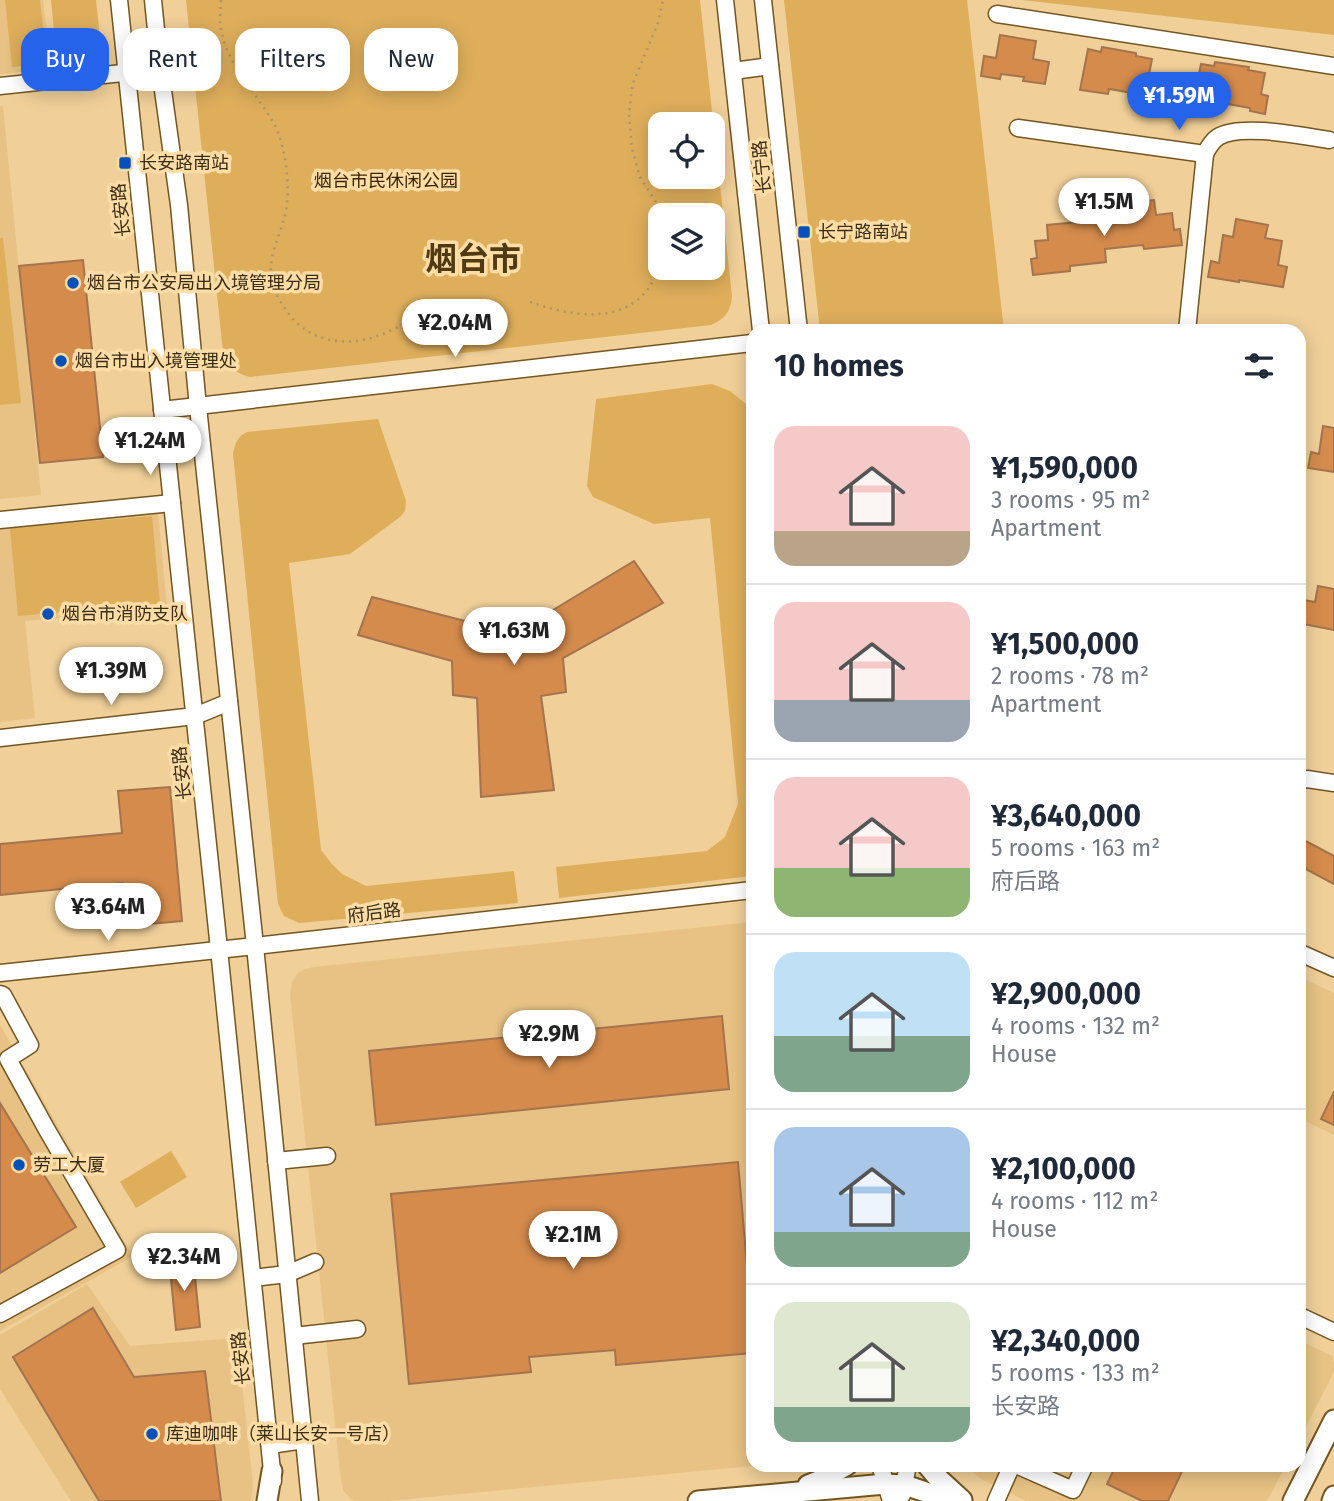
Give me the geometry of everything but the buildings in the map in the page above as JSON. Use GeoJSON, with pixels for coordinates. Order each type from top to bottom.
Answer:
{"type":"FeatureCollection","features":[{"type":"Feature","properties":{"kind":"main road"},"geometry":{"type":"LineString","coordinates":[[1293,1501],[1334,1420]]}},
{"type":"Feature","properties":{"kind":"main road"},"geometry":{"type":"LineString","coordinates":[[267,1501],[272,1471]]}},
{"type":"Feature","properties":{"kind":"main road"},"geometry":{"type":"LineString","coordinates":[[791,1492],[835,1472]]}},
{"type":"Feature","properties":{"kind":"main road"},"geometry":{"type":"LineString","coordinates":[[933,1472],[963,1501]]}},
{"type":"Feature","properties":{"kind":"main road"},"geometry":{"type":"LineString","coordinates":[[698,1501],[885,1483],[903,1493],[952,1501]]}},
{"type":"Feature","properties":{"kind":"main road"},"geometry":{"type":"LineString","coordinates":[[1332,1501],[1334,1496]]}},
{"type":"Feature","properties":{"kind":"street","name":"长安路"},"geometry":{"type":"LineString","coordinates":[[119,0],[123,42]]}},
{"type":"Feature","properties":{"kind":"street"},"geometry":{"type":"LineString","coordinates":[[153,0],[156,28]]}},
{"type":"Feature","properties":{"kind":"street","name":"长宁路"},"geometry":{"type":"LineString","coordinates":[[726,0],[760,324]]}},
{"type":"Feature","properties":{"kind":"street","name":"长宁路"},"geometry":{"type":"LineString","coordinates":[[763,0],[798,324]]}},
{"type":"Feature","properties":{"kind":"street"},"geometry":{"type":"LineString","coordinates":[[998,15],[1334,66]]}},
{"type":"Feature","properties":{"kind":"street"},"geometry":{"type":"LineString","coordinates":[[733,71],[770,66]]}},
{"type":"Feature","properties":{"kind":"street"},"geometry":{"type":"LineString","coordinates":[[0,86],[123,74]]}},
{"type":"Feature","properties":{"kind":"street","name":"长安路"},"geometry":{"type":"LineString","coordinates":[[128,91],[275,1501]]}},
{"type":"Feature","properties":{"kind":"street"},"geometry":{"type":"LineString","coordinates":[[163,91],[179,205],[310,1501]]}},
{"type":"Feature","properties":{"kind":"street"},"geometry":{"type":"LineString","coordinates":[[1018,128],[1205,155]]}},
{"type":"Feature","properties":{"kind":"street"},"geometry":{"type":"LineString","coordinates":[[1188,324],[1205,155],[1211,144],[1219,136],[1240,131],[1261,131],[1329,140]]}},
{"type":"Feature","properties":{"kind":"street"},"geometry":{"type":"LineString","coordinates":[[162,410],[746,344]]}},
{"type":"Feature","properties":{"kind":"street"},"geometry":{"type":"LineString","coordinates":[[0,520],[172,503]]}},
{"type":"Feature","properties":{"kind":"street"},"geometry":{"type":"LineString","coordinates":[[0,738],[195,716],[229,702]]}},
{"type":"Feature","properties":{"kind":"street"},"geometry":{"type":"LineString","coordinates":[[1306,779],[1334,783]]}},
{"type":"Feature","properties":{"kind":"street","name":"府后路"},"geometry":{"type":"LineString","coordinates":[[0,972],[746,891]]}},
{"type":"Feature","properties":{"kind":"street"},"geometry":{"type":"LineString","coordinates":[[1306,956],[1334,968]]}},
{"type":"Feature","properties":{"kind":"street"},"geometry":{"type":"LineString","coordinates":[[0,994],[30,1045],[8,1059],[117,1250],[0,1314]]}},
{"type":"Feature","properties":{"kind":"street"},"geometry":{"type":"LineString","coordinates":[[276,1161],[327,1156]]}},
{"type":"Feature","properties":{"kind":"street"},"geometry":{"type":"LineString","coordinates":[[253,1278],[288,1274],[315,1262]]}},
{"type":"Feature","properties":{"kind":"street"},"geometry":{"type":"LineString","coordinates":[[1306,1319],[1334,1332]]}},
{"type":"Feature","properties":{"kind":"street"},"geometry":{"type":"LineString","coordinates":[[294,1336],[357,1329]]}},
{"type":"Feature","properties":{"kind":"street"},"geometry":{"type":"LineString","coordinates":[[270,1445],[304,1440]]}},
{"type":"Feature","properties":{"kind":"street"},"geometry":{"type":"LineString","coordinates":[[903,1493],[907,1472]]}},
{"type":"Feature","properties":{"kind":"street"},"geometry":{"type":"LineString","coordinates":[[996,1501],[1010,1472]]}},
{"type":"Feature","properties":{"kind":"street"},"geometry":{"type":"LineString","coordinates":[[1031,1472],[1073,1490],[1082,1472]]}},
{"type":"Feature","properties":{"kind":"path"},"geometry":{"type":"LineString","coordinates":[[221,0],[220,22],[226,47],[274,122],[284,150],[288,186],[285,216],[274,247],[271,275],[278,299],[295,323],[307,332],[330,341],[362,341],[384,334],[419,316]]}},
{"type":"Feature","properties":{"kind":"path"},"geometry":{"type":"LineString","coordinates":[[657,203],[640,177],[632,149],[629,113],[633,83],[658,23],[663,0]]}},
{"type":"Feature","properties":{"kind":"path"},"geometry":{"type":"LineString","coordinates":[[530,302],[568,313],[591,315],[622,308],[642,296],[654,280]]}},
{"type":"Feature","properties":{"kind":"shaded area"},"geometry":{"type":"Polygon","coordinates":[[[0,0],[43,0],[47,28],[21,28],[21,72],[0,74],[0,0]]]}},
{"type":"Feature","properties":{"kind":"shaded area"},"geometry":{"type":"Polygon","coordinates":[[[0,106],[3,106],[41,495],[0,499],[0,106]]]}},
{"type":"Feature","properties":{"kind":"shaded area","name":"烟台市消防支队"},"geometry":{"type":"Polygon","coordinates":[[[158,513],[167,607],[25,621],[35,718],[0,722],[0,528],[158,513]]]}},
{"type":"Feature","properties":{"kind":"shaded area"},"geometry":{"type":"Polygon","coordinates":[[[746,923],[746,1467],[389,1501],[355,1501],[344,1492],[290,994],[297,974],[313,967],[746,923]]]}},
{"type":"Feature","properties":{"kind":"shaded area"},"geometry":{"type":"Polygon","coordinates":[[[1306,980],[1334,993],[1334,1135],[1306,1121],[1306,980]]]}},
{"type":"Feature","properties":{"kind":"shaded area"},"geometry":{"type":"Polygon","coordinates":[[[0,1025],[133,1256],[0,1331],[0,1025]]]}},
{"type":"Feature","properties":{"kind":"shaded area"},"geometry":{"type":"Polygon","coordinates":[[[87,1284],[130,1346],[237,1338],[253,1484],[251,1501],[71,1501],[0,1389],[0,1335],[87,1284]]]}},
{"type":"Feature","properties":{"kind":"shaded area"},"geometry":{"type":"Polygon","coordinates":[[[1306,1343],[1332,1356],[1334,1372],[1306,1426],[1306,1343]]]}},
{"type":"Feature","properties":{"kind":"shaded area"},"geometry":{"type":"Polygon","coordinates":[[[972,1472],[1282,1472],[1267,1501],[1026,1501],[972,1472]]]}},
{"type":"Feature","properties":{"kind":"green space"},"geometry":{"type":"Polygon","coordinates":[[[5,0],[40,0],[43,28],[21,28],[21,66],[12,67],[5,0]]]}},
{"type":"Feature","properties":{"kind":"green space"},"geometry":{"type":"Polygon","coordinates":[[[51,0],[96,0],[99,28],[54,28],[51,0]]]}},
{"type":"Feature","properties":{"kind":"green space","name":"烟台市民休闲公园"},"geometry":{"type":"Polygon","coordinates":[[[186,0],[700,0],[712,112],[648,112],[648,189],[720,189],[722,203],[648,203],[648,280],[725,280],[725,231],[732,296],[729,310],[720,320],[711,325],[250,377],[232,369],[223,352],[196,91],[221,91],[221,28],[189,28],[186,0]]]}},
{"type":"Feature","properties":{"kind":"green space"},"geometry":{"type":"Polygon","coordinates":[[[784,0],[967,0],[1003,324],[819,324],[784,0]]]}},
{"type":"Feature","properties":{"kind":"green space"},"geometry":{"type":"Polygon","coordinates":[[[1022,0],[1334,0],[1334,35],[1022,0]]]}},
{"type":"Feature","properties":{"kind":"green space"},"geometry":{"type":"Polygon","coordinates":[[[0,238],[3,238],[21,403],[0,405],[0,238]]]}},
{"type":"Feature","properties":{"kind":"green space"},"geometry":{"type":"Polygon","coordinates":[[[712,384],[730,391],[746,404],[746,877],[559,898],[556,867],[707,851],[725,837],[738,804],[710,518],[654,524],[593,497],[587,486],[596,399],[712,384]]]}},
{"type":"Feature","properties":{"kind":"green space"},"geometry":{"type":"Polygon","coordinates":[[[378,419],[406,501],[405,511],[350,554],[289,563],[321,850],[342,874],[366,886],[514,871],[518,903],[299,923],[284,916],[278,904],[233,453],[237,440],[247,432],[378,419]]]}},
{"type":"Feature","properties":{"kind":"green space","name":"烟台市消防支队"},"geometry":{"type":"Polygon","coordinates":[[[152,516],[160,604],[18,616],[10,528],[152,516]]]}},
{"type":"Feature","properties":{"kind":"green space"},"geometry":{"type":"Polygon","coordinates":[[[171,1151],[187,1177],[136,1208],[120,1182],[171,1151]]]}},
{"type":"Feature","properties":{"kind":"place","name":"长安路南站"},"geometry":{"type":"Point","coordinates":[125,163]}},
{"type":"Feature","properties":{"kind":"place","name":"长宁路南站"},"geometry":{"type":"Point","coordinates":[804,232]}},
{"type":"Feature","properties":{"kind":"place","name":"烟台市公安局出入境管理分局"},"geometry":{"type":"Point","coordinates":[73,283]}},
{"type":"Feature","properties":{"kind":"place","name":"烟台市出入境管理处"},"geometry":{"type":"Point","coordinates":[61,361]}},
{"type":"Feature","properties":{"kind":"place","name":"烟台市消防支队"},"geometry":{"type":"Point","coordinates":[48,614]}},
{"type":"Feature","properties":{"kind":"place","name":"劳工大厦"},"geometry":{"type":"Point","coordinates":[19,1165]}},
{"type":"Feature","properties":{"kind":"place","name":"库迪咖啡（莱山长安一号店）"},"geometry":{"type":"Point","coordinates":[152,1434]}},
{"type":"Feature","properties":{"kind":"district","name":"烟台市"},"geometry":{"type":"Point","coordinates":[473,259]}}]}
